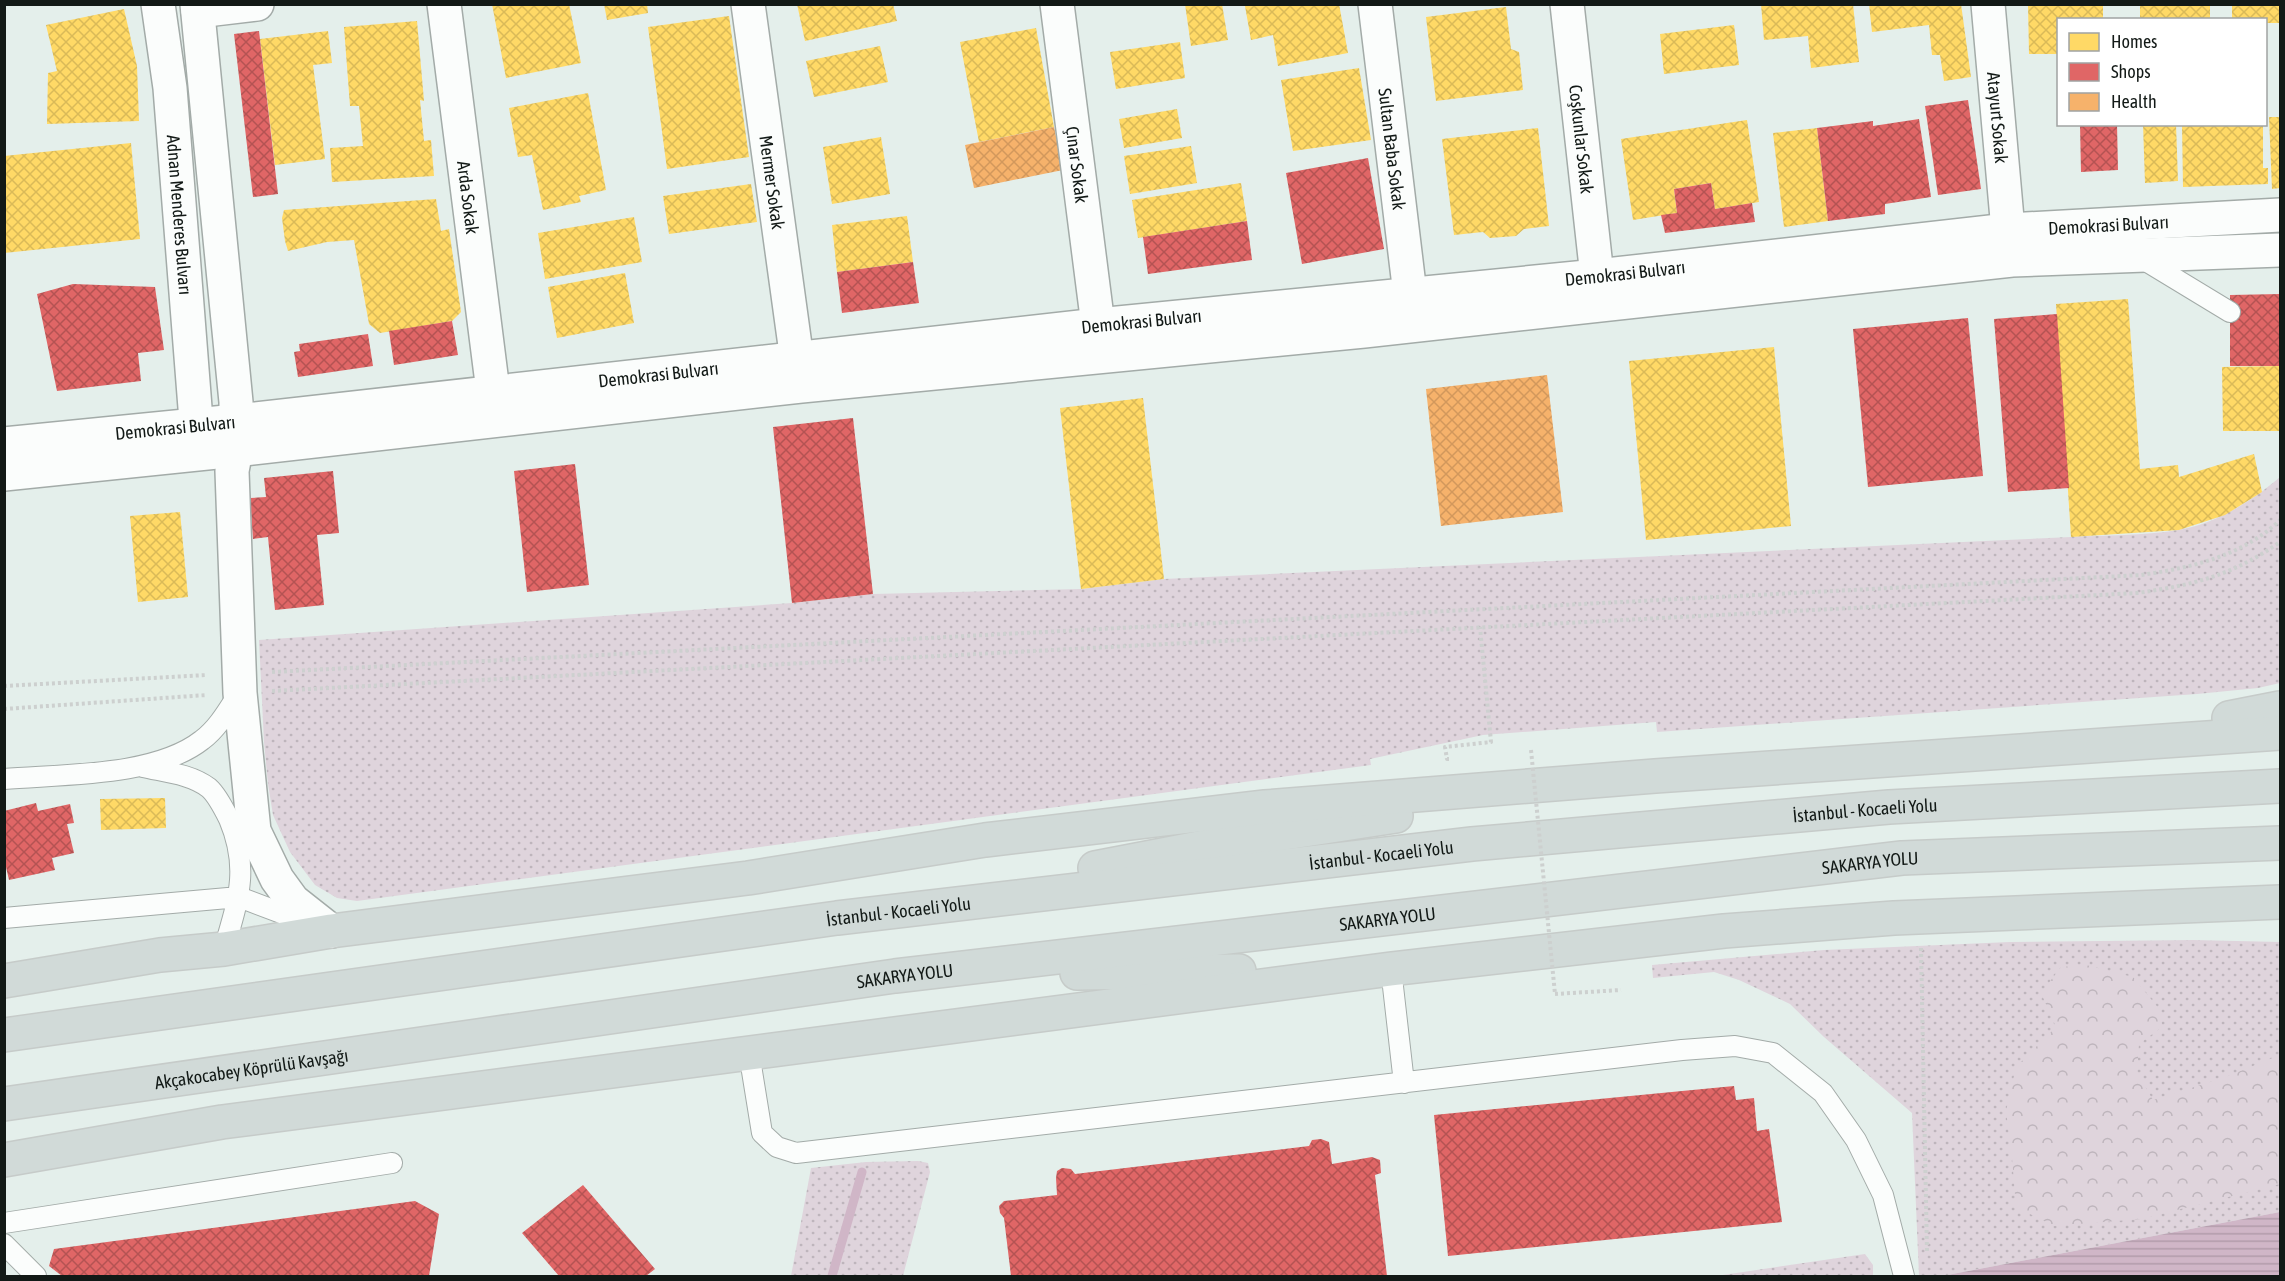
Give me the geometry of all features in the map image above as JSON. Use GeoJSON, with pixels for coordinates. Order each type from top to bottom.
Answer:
{"type":"FeatureCollection","features":[{"type":"Feature","properties":{"kind":"highway"},"geometry":{"type":"LineString","coordinates":[[2094,745],[2280,708]]}},
{"type":"Feature","properties":{"kind":"highway"},"geometry":{"type":"LineString","coordinates":[[4,981],[160,955],[224,949],[331,931],[748,878],[985,840],[1264,807],[1655,776],[2280,733]]}},
{"type":"Feature","properties":{"kind":"highway"},"geometry":{"type":"LineString","coordinates":[[837,918],[1246,839],[1655,776]]}},
{"type":"Feature","properties":{"kind":"highway","name":"İstanbul - Kocaeli Yolu"},"geometry":{"type":"LineString","coordinates":[[4,1035],[837,918],[1495,842],[1889,807],[2280,786]]}},
{"type":"Feature","properties":{"kind":"highway","name":"SAKARYA YOLU"},"geometry":{"type":"LineString","coordinates":[[498,1031],[896,976],[1902,858],[2280,843]]}},
{"type":"Feature","properties":{"kind":"highway"},"geometry":{"type":"LineString","coordinates":[[4,1160],[222,1122],[1391,969],[1724,931],[1894,918],[2212,903],[2280,902]]}},
{"type":"Feature","properties":{"kind":"highway"},"geometry":{"type":"LineString","coordinates":[[2212,903],[2280,916]]}},
{"type":"Feature","properties":{"kind":"highway"},"geometry":{"type":"LineString","coordinates":[[896,976],[1391,969]]}},
{"type":"Feature","properties":{"kind":"highway","name":"Akçakocabey Köprülü Kavşağı"},"geometry":{"type":"LineString","coordinates":[[4,1104],[498,1031]]}},
{"type":"Feature","properties":{"kind":"main road","name":"Adnan Menderes Bulvarı"},"geometry":{"type":"LineString","coordinates":[[158,4],[170,88],[197,438]]}},
{"type":"Feature","properties":{"kind":"main road"},"geometry":{"type":"LineString","coordinates":[[198,8],[257,4]]}},
{"type":"Feature","properties":{"kind":"main road","name":"Arda Sokak"},"geometry":{"type":"LineString","coordinates":[[444,4],[494,391]]}},
{"type":"Feature","properties":{"kind":"main road","name":"Mermer Sokak"},"geometry":{"type":"LineString","coordinates":[[748,4],[797,360]]}},
{"type":"Feature","properties":{"kind":"main road","name":"Çınar Sokak"},"geometry":{"type":"LineString","coordinates":[[1057,4],[1098,325]]}},
{"type":"Feature","properties":{"kind":"main road","name":"Sultan Baba Sokak"},"geometry":{"type":"LineString","coordinates":[[1374,4],[1410,294]]}},
{"type":"Feature","properties":{"kind":"main road","name":"Coşkunlar Sokak"},"geometry":{"type":"LineString","coordinates":[[1567,4],[1597,276]]}},
{"type":"Feature","properties":{"kind":"main road","name":"Atayurt Sokak"},"geometry":{"type":"LineString","coordinates":[[1988,4],[2008,230]]}},
{"type":"Feature","properties":{"kind":"main road","name":"Adnan Menderes Bulvarı"},"geometry":{"type":"LineString","coordinates":[[198,8],[236,435],[232,471],[239,683],[254,831],[277,879],[293,901],[331,931]]}},
{"type":"Feature","properties":{"kind":"main road","name":"Demokrasi Bulvarı"},"geometry":{"type":"LineString","coordinates":[[236,435],[494,391],[797,360],[1098,325],[1597,276],[2008,230],[2280,215]]}},
{"type":"Feature","properties":{"kind":"main road","name":"Demokrasi Bulvarı"},"geometry":{"type":"LineString","coordinates":[[4,444],[197,438],[789,387],[1353,332],[2000,261],[2280,250]]}},
{"type":"Feature","properties":{"kind":"main road","name":"Demokrasi Bulvarı"},"geometry":{"type":"LineString","coordinates":[[4,474],[197,438]]}},
{"type":"Feature","properties":{"kind":"lane"},"geometry":{"type":"LineString","coordinates":[[2136,255],[2230,312]]}},
{"type":"Feature","properties":{"kind":"lane"},"geometry":{"type":"LineString","coordinates":[[4,779],[143,766],[175,756],[201,741],[219,724],[239,683]]}},
{"type":"Feature","properties":{"kind":"lane"},"geometry":{"type":"LineString","coordinates":[[143,766],[191,778],[210,789],[225,812],[237,840],[241,866],[239,897],[224,949]]}},
{"type":"Feature","properties":{"kind":"lane"},"geometry":{"type":"LineString","coordinates":[[4,918],[239,897],[331,931]]}},
{"type":"Feature","properties":{"kind":"lane"},"geometry":{"type":"LineString","coordinates":[[1391,969],[1404,1083]]}},
{"type":"Feature","properties":{"kind":"lane"},"geometry":{"type":"LineString","coordinates":[[749,1053],[762,1133],[777,1147],[796,1153],[1682,1050],[1735,1047],[1773,1053],[1822,1093],[1856,1140],[1883,1195],[1904,1276]]}},
{"type":"Feature","properties":{"kind":"lane"},"geometry":{"type":"LineString","coordinates":[[4,1223],[392,1163]]}},
{"type":"Feature","properties":{"kind":"lane"},"geometry":{"type":"LineString","coordinates":[[4,1244],[36,1276]]}},
{"type":"Feature","properties":{"kind":"path"},"geometry":{"type":"LineString","coordinates":[[4,709],[239,683],[2141,575],[2214,560],[2241,547],[2280,520]]}},
{"type":"Feature","properties":{"kind":"path"},"geometry":{"type":"LineString","coordinates":[[4,687],[239,683],[1480,627],[2138,592],[2194,583],[2231,572],[2259,557],[2280,542]]}},
{"type":"Feature","properties":{"kind":"path"},"geometry":{"type":"LineString","coordinates":[[1446,759],[1445,747],[1491,742],[1480,627]]}},
{"type":"Feature","properties":{"kind":"path"},"geometry":{"type":"LineString","coordinates":[[1531,750],[1555,994],[1621,990]]}},
{"type":"Feature","properties":{"kind":"path"},"geometry":{"type":"LineString","coordinates":[[1904,1276],[1927,1275],[1921,941]]}},
{"type":"Feature","properties":{"kind":"green space"},"geometry":{"type":"Polygon","coordinates":[[[2280,477],[2280,683],[2258,688],[1657,732],[1656,722],[1483,735],[1370,759],[1371,765],[357,901],[337,898],[315,885],[290,852],[273,815],[268,784],[259,640],[792,603],[873,594],[1081,589],[1164,579],[2151,533],[2192,527],[2220,517],[2258,495],[2280,477]]]}},
{"type":"Feature","properties":{"kind":"green space"},"geometry":{"type":"Polygon","coordinates":[[[2193,940],[2280,942],[2280,1212],[1942,1276],[1919,1276],[1912,1113],[1824,1037],[1790,1004],[1739,980],[1714,972],[1653,978],[1652,965],[1824,950],[2010,942],[2193,940]]]}},
{"type":"Feature","properties":{"kind":"green space"},"geometry":{"type":"Polygon","coordinates":[[[2086,965],[2133,977],[2160,1010],[2162,1027],[2139,1044],[2137,1073],[2153,1100],[2223,1078],[2280,1055],[2280,1184],[2141,1219],[2054,1226],[2016,1207],[2006,1111],[2016,1067],[2056,1027],[2041,993],[2061,967],[2086,965]]]}},
{"type":"Feature","properties":{"kind":"green space"},"geometry":{"type":"Polygon","coordinates":[[[918,1161],[928,1163],[930,1172],[903,1276],[791,1276],[811,1168],[866,1162],[918,1161]]]}},
{"type":"Feature","properties":{"kind":"green space"},"geometry":{"type":"Polygon","coordinates":[[[1865,1254],[1873,1265],[1873,1276],[1716,1276],[1865,1254]]]}},
{"type":"Feature","properties":{"kind":"shaded area"},"geometry":{"type":"Polygon","coordinates":[[[2280,1212],[2280,1276],[1942,1276],[2280,1212]]]}},
{"type":"Feature","properties":{"kind":"building: Homes"},"geometry":{"type":"Polygon","coordinates":[[[492,4],[569,4],[581,63],[506,78],[492,4]]]}},
{"type":"Feature","properties":{"kind":"building: Homes"},"geometry":{"type":"Polygon","coordinates":[[[604,4],[647,4],[648,13],[607,20],[604,4]]]}},
{"type":"Feature","properties":{"kind":"building: Homes"},"geometry":{"type":"Polygon","coordinates":[[[797,4],[893,4],[897,21],[805,41],[797,4]]]}},
{"type":"Feature","properties":{"kind":"building: Homes"},"geometry":{"type":"Polygon","coordinates":[[[1185,4],[1222,4],[1228,40],[1191,46],[1185,4]]]}},
{"type":"Feature","properties":{"kind":"building: Homes"},"geometry":{"type":"Polygon","coordinates":[[[1252,4],[1339,4],[1348,53],[1278,66],[1273,35],[1251,40],[1245,6],[1252,4]]]}},
{"type":"Feature","properties":{"kind":"building: Homes"},"geometry":{"type":"Polygon","coordinates":[[[1761,4],[1853,4],[1859,62],[1811,68],[1808,36],[1764,40],[1761,4]]]}},
{"type":"Feature","properties":{"kind":"building: Homes"},"geometry":{"type":"Polygon","coordinates":[[[1869,4],[1961,4],[1971,77],[1944,81],[1940,55],[1932,55],[1929,25],[1872,32],[1869,4]]]}},
{"type":"Feature","properties":{"kind":"building: Homes"},"geometry":{"type":"Polygon","coordinates":[[[2140,4],[2210,4],[2210,18],[2140,18],[2140,4]]]}},
{"type":"Feature","properties":{"kind":"building: Homes"},"geometry":{"type":"Polygon","coordinates":[[[2232,4],[2280,4],[2280,23],[2267,23],[2267,18],[2232,18],[2232,4]]]}},
{"type":"Feature","properties":{"kind":"building: Homes"},"geometry":{"type":"Polygon","coordinates":[[[2028,5],[2103,5],[2103,18],[2057,18],[2057,54],[2029,54],[2028,5]]]}},
{"type":"Feature","properties":{"kind":"building: Homes"},"geometry":{"type":"Polygon","coordinates":[[[1506,7],[1511,49],[1519,52],[1523,90],[1436,101],[1426,17],[1506,7]]]}},
{"type":"Feature","properties":{"kind":"building: Homes"},"geometry":{"type":"Polygon","coordinates":[[[124,9],[137,66],[139,121],[47,124],[48,73],[57,71],[46,25],[124,9]]]}},
{"type":"Feature","properties":{"kind":"building: Homes"},"geometry":{"type":"Polygon","coordinates":[[[729,16],[749,157],[667,169],[648,27],[729,16]]]}},
{"type":"Feature","properties":{"kind":"building: Homes"},"geometry":{"type":"Polygon","coordinates":[[[417,21],[424,101],[420,100],[424,141],[431,140],[434,176],[332,182],[330,148],[363,146],[359,106],[350,106],[344,27],[417,21]]]}},
{"type":"Feature","properties":{"kind":"building: Homes"},"geometry":{"type":"Polygon","coordinates":[[[1734,25],[1739,65],[1664,74],[1660,34],[1734,25]]]}},
{"type":"Feature","properties":{"kind":"building: Homes"},"geometry":{"type":"Polygon","coordinates":[[[1036,28],[1054,127],[979,142],[960,42],[1036,28]]]}},
{"type":"Feature","properties":{"kind":"building: Homes"},"geometry":{"type":"Polygon","coordinates":[[[328,31],[332,63],[313,65],[325,159],[275,165],[260,39],[328,31]]]}},
{"type":"Feature","properties":{"kind":"building: Homes"},"geometry":{"type":"Polygon","coordinates":[[[1180,42],[1185,78],[1116,89],[1110,52],[1180,42]]]}},
{"type":"Feature","properties":{"kind":"building: Homes"},"geometry":{"type":"Polygon","coordinates":[[[880,46],[888,82],[814,97],[806,61],[880,46]]]}},
{"type":"Feature","properties":{"kind":"building: Homes"},"geometry":{"type":"Polygon","coordinates":[[[1359,68],[1371,140],[1293,151],[1281,80],[1359,68]]]}},
{"type":"Feature","properties":{"kind":"building: Homes"},"geometry":{"type":"Polygon","coordinates":[[[588,93],[606,190],[579,196],[581,202],[543,210],[532,155],[518,157],[509,108],[588,93]]]}},
{"type":"Feature","properties":{"kind":"building: Homes"},"geometry":{"type":"Polygon","coordinates":[[[1177,109],[1182,138],[1124,148],[1119,119],[1177,109]]]}},
{"type":"Feature","properties":{"kind":"building: Homes"},"geometry":{"type":"Polygon","coordinates":[[[2269,117],[2280,117],[2280,188],[2272,189],[2269,117]]]}},
{"type":"Feature","properties":{"kind":"building: Homes"},"geometry":{"type":"Polygon","coordinates":[[[1747,120],[1759,202],[1715,209],[1711,183],[1674,189],[1677,213],[1633,220],[1621,139],[1747,120]]]}},
{"type":"Feature","properties":{"kind":"building: Homes"},"geometry":{"type":"Polygon","coordinates":[[[2143,126],[2176,126],[2178,181],[2145,183],[2143,126]]]}},
{"type":"Feature","properties":{"kind":"building: Homes"},"geometry":{"type":"Polygon","coordinates":[[[2182,126],[2263,126],[2263,168],[2268,168],[2268,184],[2183,187],[2182,126]]]}},
{"type":"Feature","properties":{"kind":"building: Homes"},"geometry":{"type":"Polygon","coordinates":[[[1538,128],[1549,226],[1524,229],[1516,236],[1490,238],[1483,232],[1454,235],[1442,139],[1538,128]]]}},
{"type":"Feature","properties":{"kind":"building: Homes"},"geometry":{"type":"Polygon","coordinates":[[[1817,128],[1828,221],[1784,227],[1773,133],[1817,128]]]}},
{"type":"Feature","properties":{"kind":"building: Homes"},"geometry":{"type":"Polygon","coordinates":[[[881,137],[890,194],[832,204],[823,147],[881,137]]]}},
{"type":"Feature","properties":{"kind":"building: Homes"},"geometry":{"type":"Polygon","coordinates":[[[131,143],[140,239],[4,253],[4,156],[131,143]]]}},
{"type":"Feature","properties":{"kind":"building: Homes"},"geometry":{"type":"Polygon","coordinates":[[[1191,146],[1197,183],[1130,194],[1124,156],[1191,146]]]}},
{"type":"Feature","properties":{"kind":"building: Homes"},"geometry":{"type":"Polygon","coordinates":[[[1241,183],[1247,221],[1138,238],[1132,200],[1241,183]]]}},
{"type":"Feature","properties":{"kind":"building: Homes"},"geometry":{"type":"Polygon","coordinates":[[[751,184],[757,222],[669,234],[663,196],[751,184]]]}},
{"type":"Feature","properties":{"kind":"building: Homes"},"geometry":{"type":"Polygon","coordinates":[[[436,199],[441,231],[449,229],[461,312],[452,321],[380,333],[369,324],[354,240],[327,242],[288,251],[282,218],[284,210],[436,199]]]}},
{"type":"Feature","properties":{"kind":"building: Homes"},"geometry":{"type":"Polygon","coordinates":[[[907,216],[913,262],[837,272],[832,225],[907,216]]]}},
{"type":"Feature","properties":{"kind":"building: Homes"},"geometry":{"type":"Polygon","coordinates":[[[634,217],[642,262],[545,279],[538,233],[634,217]]]}},
{"type":"Feature","properties":{"kind":"building: Homes"},"geometry":{"type":"Polygon","coordinates":[[[625,273],[634,323],[557,338],[548,287],[625,273]]]}},
{"type":"Feature","properties":{"kind":"building: Homes"},"geometry":{"type":"Polygon","coordinates":[[[2128,299],[2140,469],[2178,465],[2179,477],[2254,454],[2262,492],[2225,515],[2179,530],[2071,537],[2056,304],[2128,299]]]}},
{"type":"Feature","properties":{"kind":"building: Homes"},"geometry":{"type":"Polygon","coordinates":[[[1774,347],[1791,526],[1646,540],[1629,361],[1774,347]]]}},
{"type":"Feature","properties":{"kind":"building: Homes"},"geometry":{"type":"Polygon","coordinates":[[[2280,366],[2280,431],[2223,431],[2222,367],[2280,366]]]}},
{"type":"Feature","properties":{"kind":"building: Homes"},"geometry":{"type":"Polygon","coordinates":[[[1143,398],[1164,579],[1081,589],[1060,408],[1143,398]]]}},
{"type":"Feature","properties":{"kind":"building: Homes"},"geometry":{"type":"Polygon","coordinates":[[[180,512],[188,597],[138,602],[130,516],[180,512]]]}},
{"type":"Feature","properties":{"kind":"building: Homes"},"geometry":{"type":"Polygon","coordinates":[[[165,798],[166,828],[101,830],[100,799],[165,798]]]}},
{"type":"Feature","properties":{"kind":"building: Shops"},"geometry":{"type":"Polygon","coordinates":[[[259,31],[278,194],[253,197],[234,34],[259,31]]]}},
{"type":"Feature","properties":{"kind":"building: Shops"},"geometry":{"type":"Polygon","coordinates":[[[1968,100],[1981,189],[1938,195],[1925,106],[1968,100]]]}},
{"type":"Feature","properties":{"kind":"building: Shops"},"geometry":{"type":"Polygon","coordinates":[[[1919,119],[1931,197],[1885,204],[1885,214],[1828,221],[1817,128],[1873,121],[1873,126],[1919,119]]]}},
{"type":"Feature","properties":{"kind":"building: Shops"},"geometry":{"type":"Polygon","coordinates":[[[2080,126],[2117,126],[2118,170],[2081,172],[2080,126]]]}},
{"type":"Feature","properties":{"kind":"building: Shops"},"geometry":{"type":"Polygon","coordinates":[[[1368,158],[1384,249],[1302,264],[1286,173],[1368,158]]]}},
{"type":"Feature","properties":{"kind":"building: Shops"},"geometry":{"type":"Polygon","coordinates":[[[1711,183],[1715,209],[1752,203],[1755,222],[1665,233],[1661,215],[1677,213],[1674,189],[1711,183]]]}},
{"type":"Feature","properties":{"kind":"building: Shops"},"geometry":{"type":"Polygon","coordinates":[[[1247,221],[1252,260],[1148,274],[1143,237],[1247,221]]]}},
{"type":"Feature","properties":{"kind":"building: Shops"},"geometry":{"type":"Polygon","coordinates":[[[913,262],[919,303],[842,313],[837,272],[913,262]]]}},
{"type":"Feature","properties":{"kind":"building: Shops"},"geometry":{"type":"Polygon","coordinates":[[[73,284],[155,287],[164,350],[138,353],[141,381],[57,391],[37,294],[73,284]]]}},
{"type":"Feature","properties":{"kind":"building: Shops"},"geometry":{"type":"Polygon","coordinates":[[[2280,294],[2280,366],[2230,366],[2230,295],[2280,294]]]}},
{"type":"Feature","properties":{"kind":"building: Shops"},"geometry":{"type":"Polygon","coordinates":[[[2057,314],[2069,488],[2008,492],[1994,319],[2057,314]]]}},
{"type":"Feature","properties":{"kind":"building: Shops"},"geometry":{"type":"Polygon","coordinates":[[[1968,318],[1983,476],[1868,487],[1853,329],[1968,318]]]}},
{"type":"Feature","properties":{"kind":"building: Shops"},"geometry":{"type":"Polygon","coordinates":[[[452,321],[458,355],[394,365],[389,331],[452,321]]]}},
{"type":"Feature","properties":{"kind":"building: Shops"},"geometry":{"type":"Polygon","coordinates":[[[368,334],[373,366],[298,377],[294,352],[300,351],[299,344],[368,334]]]}},
{"type":"Feature","properties":{"kind":"building: Shops"},"geometry":{"type":"Polygon","coordinates":[[[853,418],[873,594],[792,603],[773,427],[853,418]]]}},
{"type":"Feature","properties":{"kind":"building: Shops"},"geometry":{"type":"Polygon","coordinates":[[[575,464],[589,585],[527,592],[514,471],[575,464]]]}},
{"type":"Feature","properties":{"kind":"building: Shops"},"geometry":{"type":"Polygon","coordinates":[[[333,471],[339,533],[317,535],[324,605],[275,610],[268,537],[253,539],[250,498],[266,497],[264,478],[333,471]]]}},
{"type":"Feature","properties":{"kind":"building: Shops"},"geometry":{"type":"Polygon","coordinates":[[[36,803],[38,811],[70,804],[74,823],[67,824],[74,853],[52,858],[55,870],[9,880],[6,867],[4,867],[4,811],[36,803]]]}},
{"type":"Feature","properties":{"kind":"building: Shops"},"geometry":{"type":"Polygon","coordinates":[[[1734,1086],[1736,1100],[1754,1098],[1757,1131],[1769,1129],[1782,1222],[1448,1256],[1434,1115],[1734,1086]]]}},
{"type":"Feature","properties":{"kind":"building: Shops"},"geometry":{"type":"Polygon","coordinates":[[[1321,1139],[1329,1142],[1332,1164],[1372,1157],[1380,1160],[1381,1173],[1375,1175],[1387,1276],[1011,1276],[1004,1218],[999,1206],[1004,1201],[1057,1195],[1057,1171],[1062,1168],[1071,1169],[1075,1174],[1309,1146],[1312,1140],[1321,1139]]]}},
{"type":"Feature","properties":{"kind":"building: Shops"},"geometry":{"type":"Polygon","coordinates":[[[583,1185],[655,1269],[646,1276],[559,1276],[522,1233],[583,1185]]]}},
{"type":"Feature","properties":{"kind":"building: Shops"},"geometry":{"type":"Polygon","coordinates":[[[415,1201],[439,1214],[429,1276],[62,1276],[49,1266],[54,1249],[415,1201]]]}},
{"type":"Feature","properties":{"kind":"building: Health"},"geometry":{"type":"Polygon","coordinates":[[[1054,127],[1063,170],[974,188],[965,145],[1054,127]]]}},
{"type":"Feature","properties":{"kind":"building: Health"},"geometry":{"type":"Polygon","coordinates":[[[1547,375],[1563,512],[1441,526],[1426,389],[1547,375]]]}},
{"type":"Feature","properties":{"kind":"waterway"},"geometry":{"type":"LineString","coordinates":[[832,1276],[862,1172]]}}]}
